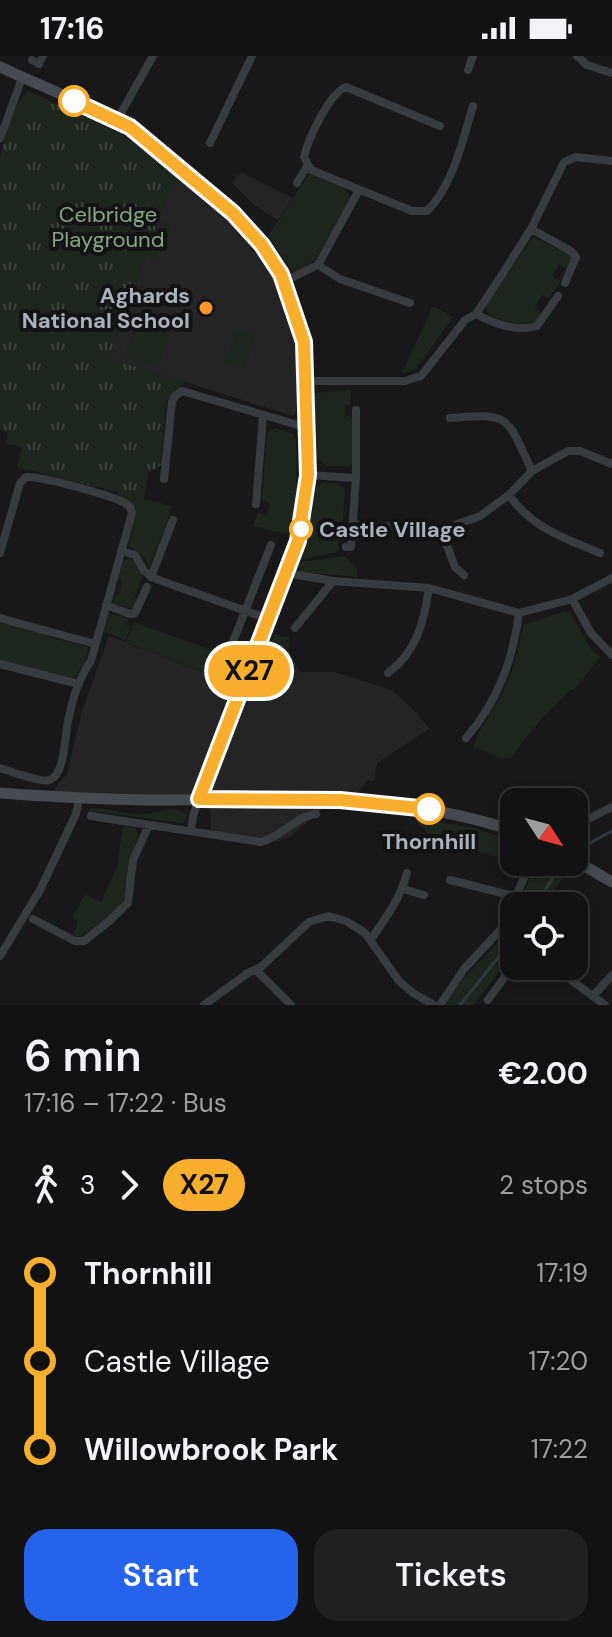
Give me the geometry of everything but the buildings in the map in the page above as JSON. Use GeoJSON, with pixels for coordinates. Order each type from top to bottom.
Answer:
{"type":"FeatureCollection","features":[{"type":"Feature","properties":{"kind":"street"},"geometry":{"type":"LineString","coordinates":[[32,60],[39,64],[43,56]]}},
{"type":"Feature","properties":{"kind":"street"},"geometry":{"type":"LineString","coordinates":[[117,120],[153,56]]}},
{"type":"Feature","properties":{"kind":"street"},"geometry":{"type":"LineString","coordinates":[[210,143],[252,56]]}},
{"type":"Feature","properties":{"kind":"street"},"geometry":{"type":"LineString","coordinates":[[468,70],[473,56]]}},
{"type":"Feature","properties":{"kind":"street"},"geometry":{"type":"LineString","coordinates":[[577,56],[587,65],[612,73]]}},
{"type":"Feature","properties":{"kind":"street"},"geometry":{"type":"LineString","coordinates":[[0,67],[117,120],[160,150],[233,213],[262,245],[285,281],[304,342],[308,475],[303,518],[287,573],[199,799],[191,831]]}},
{"type":"Feature","properties":{"kind":"street"},"geometry":{"type":"LineString","coordinates":[[0,139],[22,78]]}},
{"type":"Feature","properties":{"kind":"street"},"geometry":{"type":"LineString","coordinates":[[440,126],[346,87],[335,94],[304,157],[307,166],[359,190],[412,211],[427,211],[448,178],[473,106]]}},
{"type":"Feature","properties":{"kind":"street"},"geometry":{"type":"LineString","coordinates":[[305,381],[405,381],[421,376],[465,320],[476,314],[531,229],[564,162],[576,157],[612,161]]}},
{"type":"Feature","properties":{"kind":"street"},"geometry":{"type":"LineString","coordinates":[[297,183],[307,166]]}},
{"type":"Feature","properties":{"kind":"street"},"geometry":{"type":"LineString","coordinates":[[285,281],[318,265],[359,190]]}},
{"type":"Feature","properties":{"kind":"street"},"geometry":{"type":"LineString","coordinates":[[531,229],[571,251],[576,257],[565,283]]}},
{"type":"Feature","properties":{"kind":"street"},"geometry":{"type":"LineString","coordinates":[[318,265],[340,279],[410,303]]}},
{"type":"Feature","properties":{"kind":"street"},"geometry":{"type":"LineString","coordinates":[[476,314],[495,323],[526,329],[539,325],[558,296]]}},
{"type":"Feature","properties":{"kind":"street"},"geometry":{"type":"LineString","coordinates":[[164,479],[172,402],[178,393],[186,391],[305,427]]}},
{"type":"Feature","properties":{"kind":"street"},"geometry":{"type":"LineString","coordinates":[[346,547],[351,547],[353,524],[356,410]]}},
{"type":"Feature","properties":{"kind":"street"},"geometry":{"type":"LineString","coordinates":[[450,418],[489,415],[503,420],[513,430],[532,471]]}},
{"type":"Feature","properties":{"kind":"street"},"geometry":{"type":"LineString","coordinates":[[256,504],[263,416]]}},
{"type":"Feature","properties":{"kind":"street"},"geometry":{"type":"LineString","coordinates":[[353,524],[441,530],[480,516],[509,495],[532,471],[572,450],[612,464]]}},
{"type":"Feature","properties":{"kind":"street"},"geometry":{"type":"LineString","coordinates":[[308,475],[356,478]]}},
{"type":"Feature","properties":{"kind":"street"},"geometry":{"type":"LineString","coordinates":[[0,553],[20,483],[29,476],[127,504],[132,513],[91,661],[79,684],[68,721],[58,771],[53,778],[44,780],[0,768]]}},
{"type":"Feature","properties":{"kind":"street"},"geometry":{"type":"LineString","coordinates":[[509,495],[538,526],[600,553]]}},
{"type":"Feature","properties":{"kind":"street"},"geometry":{"type":"LineString","coordinates":[[151,577],[173,520]]}},
{"type":"Feature","properties":{"kind":"street"},"geometry":{"type":"LineString","coordinates":[[441,530],[455,567],[464,575]]}},
{"type":"Feature","properties":{"kind":"street"},"geometry":{"type":"LineString","coordinates":[[229,652],[271,545]]}},
{"type":"Feature","properties":{"kind":"street"},"geometry":{"type":"LineString","coordinates":[[121,551],[135,555],[151,577],[269,619]]}},
{"type":"Feature","properties":{"kind":"street"},"geometry":{"type":"LineString","coordinates":[[287,573],[333,581],[429,588],[519,613],[572,599],[612,578]]}},
{"type":"Feature","properties":{"kind":"street"},"geometry":{"type":"LineString","coordinates":[[295,628],[333,581]]}},
{"type":"Feature","properties":{"kind":"street"},"geometry":{"type":"LineString","coordinates":[[106,605],[133,614],[139,608],[147,587]]}},
{"type":"Feature","properties":{"kind":"street"},"geometry":{"type":"LineString","coordinates":[[388,673],[408,655],[424,622],[429,588]]}},
{"type":"Feature","properties":{"kind":"street"},"geometry":{"type":"LineString","coordinates":[[572,599],[591,633],[612,655]]}},
{"type":"Feature","properties":{"kind":"street"},"geometry":{"type":"LineString","coordinates":[[466,738],[488,710],[507,670],[514,649],[519,613]]}},
{"type":"Feature","properties":{"kind":"street"},"geometry":{"type":"LineString","coordinates":[[0,618],[95,644]]}},
{"type":"Feature","properties":{"kind":"street"},"geometry":{"type":"LineString","coordinates":[[0,664],[79,684]]}},
{"type":"Feature","properties":{"kind":"street"},"geometry":{"type":"LineString","coordinates":[[0,793],[79,799],[340,800],[413,806],[466,816],[500,827]]}},
{"type":"Feature","properties":{"kind":"street"},"geometry":{"type":"LineString","coordinates":[[0,956],[40,890],[76,814],[79,799]]}},
{"type":"Feature","properties":{"kind":"street"},"geometry":{"type":"LineString","coordinates":[[588,819],[612,807]]}},
{"type":"Feature","properties":{"kind":"street"},"geometry":{"type":"LineString","coordinates":[[91,816],[261,842],[276,837],[308,815],[316,814]]}},
{"type":"Feature","properties":{"kind":"street"},"geometry":{"type":"LineString","coordinates":[[33,919],[75,941],[84,941],[108,922],[128,903],[133,860],[149,825]]}},
{"type":"Feature","properties":{"kind":"street"},"geometry":{"type":"LineString","coordinates":[[588,868],[612,882]]}},
{"type":"Feature","properties":{"kind":"street"},"geometry":{"type":"LineString","coordinates":[[371,939],[403,889],[407,873]]}},
{"type":"Feature","properties":{"kind":"street"},"geometry":{"type":"LineString","coordinates":[[450,880],[500,893]]}},
{"type":"Feature","properties":{"kind":"street"},"geometry":{"type":"LineString","coordinates":[[403,889],[424,895]]}},
{"type":"Feature","properties":{"kind":"street"},"geometry":{"type":"LineString","coordinates":[[204,1005],[256,970],[298,930],[318,917],[346,921],[371,939],[399,981],[413,993],[437,1005],[464,969],[500,931]]}},
{"type":"Feature","properties":{"kind":"street"},"geometry":{"type":"LineString","coordinates":[[256,970],[291,1005]]}},
{"type":"Feature","properties":{"kind":"street"},"geometry":{"type":"LineString","coordinates":[[594,995],[612,975]]}},
{"type":"Feature","properties":{"kind":"street"},"geometry":{"type":"LineString","coordinates":[[488,1000],[502,980]]}},
{"type":"Feature","properties":{"kind":"street"},"geometry":{"type":"LineString","coordinates":[[572,980],[605,1005]]}},
{"type":"Feature","properties":{"kind":"shaded area"},"geometry":{"type":"Polygon","coordinates":[[[241,172],[293,198],[278,220],[255,206],[232,183],[241,172]]]}},
{"type":"Feature","properties":{"kind":"shaded area","name":"Aghards National School"},"geometry":{"type":"Polygon","coordinates":[[[187,182],[217,205],[247,237],[250,249],[264,261],[283,297],[296,351],[296,412],[293,416],[109,358],[172,184],[187,182]]]}},
{"type":"Feature","properties":{"kind":"shaded area"},"geometry":{"type":"Polygon","coordinates":[[[109,636],[228,682],[294,684],[301,672],[334,672],[392,690],[429,729],[377,763],[374,781],[368,780],[358,792],[340,793],[291,836],[276,842],[211,831],[210,809],[166,800],[50,797],[67,774],[82,711],[109,636]]]}},
{"type":"Feature","properties":{"kind":"green space","name":"Celbridge Playground"},"geometry":{"type":"Polygon","coordinates":[[[28,91],[122,134],[187,182],[172,185],[109,358],[185,382],[166,401],[161,465],[148,473],[144,499],[17,467],[22,447],[6,443],[8,433],[0,430],[0,157],[14,113],[28,91]]]}},
{"type":"Feature","properties":{"kind":"green space"},"geometry":{"type":"Polygon","coordinates":[[[309,174],[344,188],[351,197],[315,260],[293,272],[268,236],[309,174]]]}},
{"type":"Feature","properties":{"kind":"green space"},"geometry":{"type":"Polygon","coordinates":[[[161,221],[172,226],[159,259],[148,255],[161,221]]]}},
{"type":"Feature","properties":{"kind":"green space"},"geometry":{"type":"Polygon","coordinates":[[[533,237],[569,254],[573,259],[567,269],[559,264],[552,276],[561,281],[549,298],[542,295],[535,307],[543,315],[536,323],[503,321],[486,311],[487,303],[533,237]]]}},
{"type":"Feature","properties":{"kind":"green space"},"geometry":{"type":"Polygon","coordinates":[[[433,306],[453,317],[415,370],[402,373],[433,306]]]}},
{"type":"Feature","properties":{"kind":"green space"},"geometry":{"type":"Polygon","coordinates":[[[138,318],[171,329],[158,368],[124,357],[138,318]]]}},
{"type":"Feature","properties":{"kind":"green space"},"geometry":{"type":"Polygon","coordinates":[[[237,330],[256,336],[244,370],[225,363],[237,330]]]}},
{"type":"Feature","properties":{"kind":"green space"},"geometry":{"type":"Polygon","coordinates":[[[351,390],[350,405],[345,405],[345,416],[350,416],[354,421],[352,463],[350,466],[327,466],[317,458],[314,393],[351,390]]]}},
{"type":"Feature","properties":{"kind":"green space"},"geometry":{"type":"Polygon","coordinates":[[[275,428],[292,434],[296,440],[297,495],[291,535],[253,526],[258,513],[267,515],[270,504],[262,499],[267,433],[275,428]]]}},
{"type":"Feature","properties":{"kind":"green space"},"geometry":{"type":"Polygon","coordinates":[[[322,483],[337,483],[345,489],[342,537],[338,538],[338,552],[302,559],[315,489],[322,483]]]}},
{"type":"Feature","properties":{"kind":"green space"},"geometry":{"type":"Polygon","coordinates":[[[118,492],[171,506],[149,566],[143,556],[128,545],[135,516],[132,503],[118,496],[118,492]]]}},
{"type":"Feature","properties":{"kind":"green space"},"geometry":{"type":"Polygon","coordinates":[[[345,556],[357,569],[358,577],[303,572],[298,568],[300,562],[345,556]]]}},
{"type":"Feature","properties":{"kind":"green space"},"geometry":{"type":"Polygon","coordinates":[[[130,558],[143,575],[135,597],[138,601],[131,609],[112,600],[120,592],[122,582],[118,578],[124,560],[130,558]]]}},
{"type":"Feature","properties":{"kind":"green space"},"geometry":{"type":"Polygon","coordinates":[[[565,611],[570,613],[591,649],[600,657],[574,690],[571,689],[542,718],[511,757],[503,759],[473,747],[508,680],[523,625],[565,611]]]}},
{"type":"Feature","properties":{"kind":"green space"},"geometry":{"type":"Polygon","coordinates":[[[109,613],[129,619],[126,624],[131,627],[125,640],[102,631],[109,613]]]}},
{"type":"Feature","properties":{"kind":"green space"},"geometry":{"type":"Polygon","coordinates":[[[134,622],[235,659],[228,682],[126,642],[134,622]]]}},
{"type":"Feature","properties":{"kind":"green space"},"geometry":{"type":"Polygon","coordinates":[[[0,623],[45,632],[49,637],[88,647],[86,662],[74,678],[0,661],[0,623]]]}},
{"type":"Feature","properties":{"kind":"green space"},"geometry":{"type":"Polygon","coordinates":[[[274,635],[289,637],[289,652],[301,672],[295,684],[256,682],[274,635]]]}},
{"type":"Feature","properties":{"kind":"green space"},"geometry":{"type":"Polygon","coordinates":[[[91,808],[137,814],[170,809],[187,815],[183,823],[87,813],[91,808]]]}},
{"type":"Feature","properties":{"kind":"green space"},"geometry":{"type":"Polygon","coordinates":[[[412,817],[474,828],[500,836],[500,857],[436,841],[412,817]]]}},
{"type":"Feature","properties":{"kind":"green space"},"geometry":{"type":"Polygon","coordinates":[[[123,826],[136,828],[137,833],[124,901],[105,920],[78,937],[74,935],[78,921],[72,918],[85,894],[101,902],[117,867],[123,826]]]}},
{"type":"Feature","properties":{"kind":"green space"},"geometry":{"type":"Polygon","coordinates":[[[531,876],[563,876],[553,892],[524,892],[531,876]]]}},
{"type":"Feature","properties":{"kind":"green space"},"geometry":{"type":"Polygon","coordinates":[[[500,940],[500,971],[473,1005],[446,1005],[462,981],[500,940]]]}},
{"type":"Feature","properties":{"kind":"waterway"},"geometry":{"type":"LineString","coordinates":[[590,843],[612,831]]}},
{"type":"Feature","properties":{"kind":"waterway"},"geometry":{"type":"LineString","coordinates":[[544,892],[554,876]]}},
{"type":"Feature","properties":{"kind":"waterway"},"geometry":{"type":"LineString","coordinates":[[460,1005],[500,955]]}},
{"type":"Feature","properties":{"kind":"bus line","name":"X27"},"geometry":{"type":"LineString","coordinates":[[74,101],[130,127],[233,213],[262,245],[285,281],[304,342],[308,475],[304,515],[287,573],[199,799],[367,801],[429,809]]}},
{"type":"Feature","properties":{"kind":"place","name":"Aghards National School"},"geometry":{"type":"Point","coordinates":[206,308]}},
{"type":"Feature","properties":{"kind":"place","name":"Castle Village"},"geometry":{"type":"Point","coordinates":[301,529]}},
{"type":"Feature","properties":{"kind":"place","name":"Thornhill"},"geometry":{"type":"Point","coordinates":[429,809]}}]}
